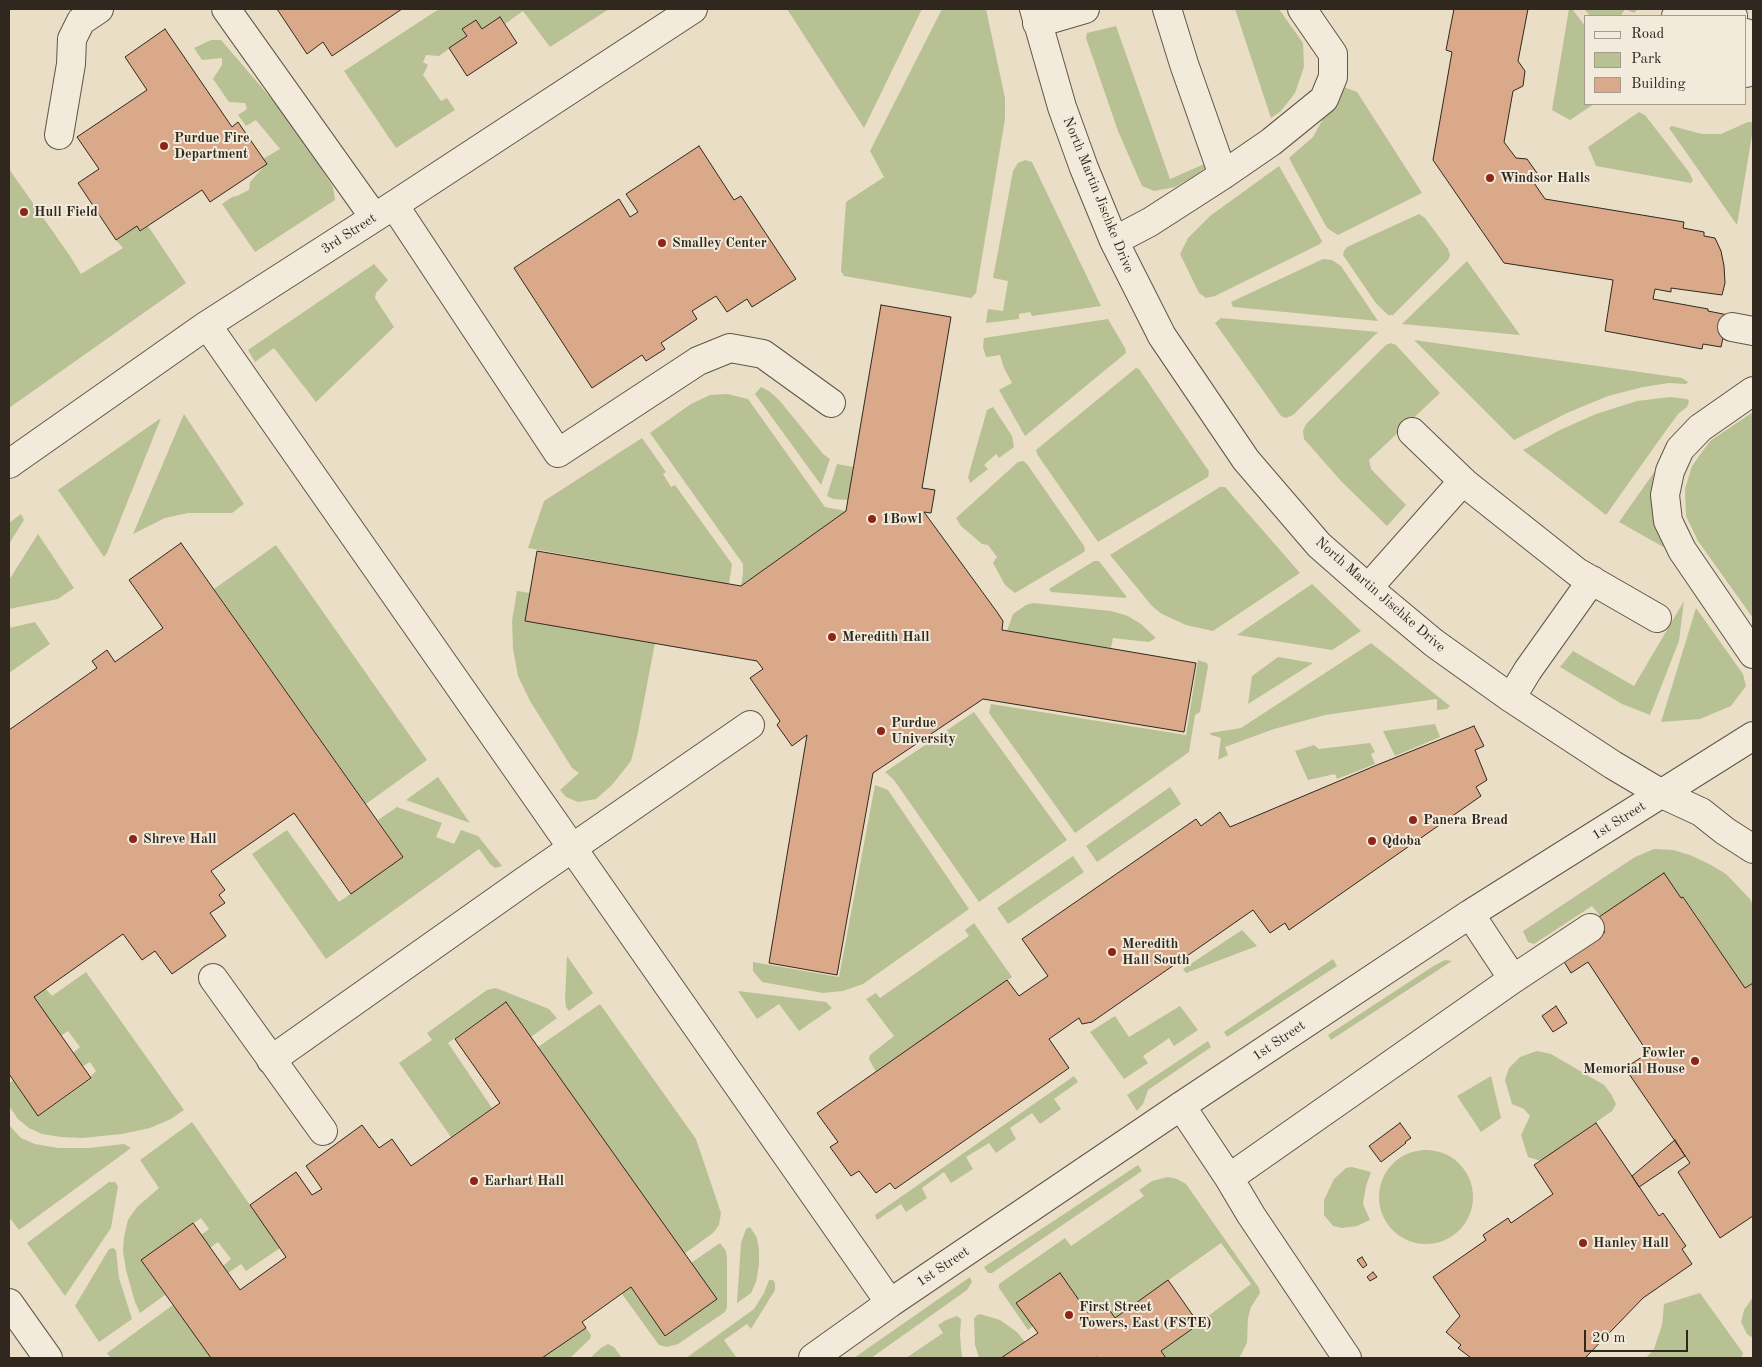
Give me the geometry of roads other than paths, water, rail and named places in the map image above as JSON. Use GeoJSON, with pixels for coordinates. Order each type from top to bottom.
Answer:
{"type":"FeatureCollection","features":[{"type":"Feature","properties":{"kind":"street"},"geometry":{"type":"LineString","coordinates":[[59,136],[71,64],[72,39],[80,21],[99,9]]}},
{"type":"Feature","properties":{"kind":"street"},"geometry":{"type":"LineString","coordinates":[[226,9],[384,211],[558,453],[698,360],[730,348],[763,354],[831,403]]}},
{"type":"Feature","properties":{"kind":"street","name":"3rd Street"},"geometry":{"type":"LineString","coordinates":[[9,464],[207,325],[693,9]]}},
{"type":"Feature","properties":{"kind":"street"},"geometry":{"type":"LineString","coordinates":[[1035,16],[1085,9]]}},
{"type":"Feature","properties":{"kind":"street"},"geometry":{"type":"LineString","coordinates":[[1167,9],[1184,64],[1224,175]]}},
{"type":"Feature","properties":{"kind":"street"},"geometry":{"type":"LineString","coordinates":[[1114,242],[1150,222],[1224,175],[1271,142],[1324,99],[1333,77],[1333,54],[1302,9]]}},
{"type":"Feature","properties":{"kind":"street"},"geometry":{"type":"LineString","coordinates":[[1678,15],[1692,9]]}},
{"type":"Feature","properties":{"kind":"street"},"geometry":{"type":"LineString","coordinates":[[1717,9],[1731,15]]}},
{"type":"Feature","properties":{"kind":"street","name":"North Martin Jischke Drive"},"geometry":{"type":"LineString","coordinates":[[1035,16],[1062,106],[1081,159],[1114,242],[1162,336],[1246,460],[1319,545],[1434,643],[1511,698],[1613,765],[1662,794],[1701,812],[1753,849]]}},
{"type":"Feature","properties":{"kind":"street"},"geometry":{"type":"LineString","coordinates":[[1747,36],[1750,43],[1750,57],[1747,69]]}},
{"type":"Feature","properties":{"kind":"street"},"geometry":{"type":"LineString","coordinates":[[207,325],[890,1303]]}},
{"type":"Feature","properties":{"kind":"street"},"geometry":{"type":"LineString","coordinates":[[1753,390],[1700,428],[1680,448],[1670,471],[1665,495],[1668,521],[1682,550],[1753,654]]}},
{"type":"Feature","properties":{"kind":"street"},"geometry":{"type":"LineString","coordinates":[[1412,432],[1463,481],[1576,572],[1657,618]]}},
{"type":"Feature","properties":{"kind":"street"},"geometry":{"type":"LineString","coordinates":[[1368,588],[1463,481]]}},
{"type":"Feature","properties":{"kind":"street"},"geometry":{"type":"LineString","coordinates":[[1511,698],[1528,670],[1592,580]]}},
{"type":"Feature","properties":{"kind":"street"},"geometry":{"type":"LineString","coordinates":[[270,1060],[750,725]]}},
{"type":"Feature","properties":{"kind":"street","name":"1st Street"},"geometry":{"type":"LineString","coordinates":[[813,1358],[890,1303],[1181,1106],[1470,914],[1753,736]]}},
{"type":"Feature","properties":{"kind":"street"},"geometry":{"type":"LineString","coordinates":[[1470,914],[1513,979]]}},
{"type":"Feature","properties":{"kind":"street"},"geometry":{"type":"LineString","coordinates":[[1229,1178],[1513,979],[1590,928]]}},
{"type":"Feature","properties":{"kind":"street"},"geometry":{"type":"LineString","coordinates":[[213,978],[322,1131]]}},
{"type":"Feature","properties":{"kind":"street"},"geometry":{"type":"LineString","coordinates":[[1181,1106],[1229,1178],[1250,1215],[1347,1358]]}},
{"type":"Feature","properties":{"kind":"street"},"geometry":{"type":"LineString","coordinates":[[9,1302],[48,1358]]}},
{"type":"Feature","properties":{"kind":"place","name":"Purdue Fire Department"},"geometry":{"type":"Point","coordinates":[164,146]}},
{"type":"Feature","properties":{"kind":"place","name":"Windsor Halls"},"geometry":{"type":"Point","coordinates":[1490,178]}},
{"type":"Feature","properties":{"kind":"place","name":"Hull Field"},"geometry":{"type":"Point","coordinates":[24,212]}},
{"type":"Feature","properties":{"kind":"place","name":"Smalley Center"},"geometry":{"type":"Point","coordinates":[662,243]}},
{"type":"Feature","properties":{"kind":"place","name":"1Bowl"},"geometry":{"type":"Point","coordinates":[872,519]}},
{"type":"Feature","properties":{"kind":"place","name":"Meredith Hall"},"geometry":{"type":"Point","coordinates":[832,637]}},
{"type":"Feature","properties":{"kind":"place","name":"Purdue University"},"geometry":{"type":"Point","coordinates":[881,731]}},
{"type":"Feature","properties":{"kind":"place","name":"Panera Bread"},"geometry":{"type":"Point","coordinates":[1413,820]}},
{"type":"Feature","properties":{"kind":"place","name":"Shreve Hall"},"geometry":{"type":"Point","coordinates":[133,839]}},
{"type":"Feature","properties":{"kind":"place","name":"Qdoba"},"geometry":{"type":"Point","coordinates":[1372,841]}},
{"type":"Feature","properties":{"kind":"place","name":"Meredith Hall South"},"geometry":{"type":"Point","coordinates":[1112,952]}},
{"type":"Feature","properties":{"kind":"place","name":"Fowler Memorial House"},"geometry":{"type":"Point","coordinates":[1695,1061]}},
{"type":"Feature","properties":{"kind":"place","name":"Earhart Hall"},"geometry":{"type":"Point","coordinates":[474,1181]}},
{"type":"Feature","properties":{"kind":"place","name":"Hanley Hall"},"geometry":{"type":"Point","coordinates":[1583,1243]}},
{"type":"Feature","properties":{"kind":"place","name":"First Street Towers, East (FSTE)"},"geometry":{"type":"Point","coordinates":[1069,1315]}}]}
